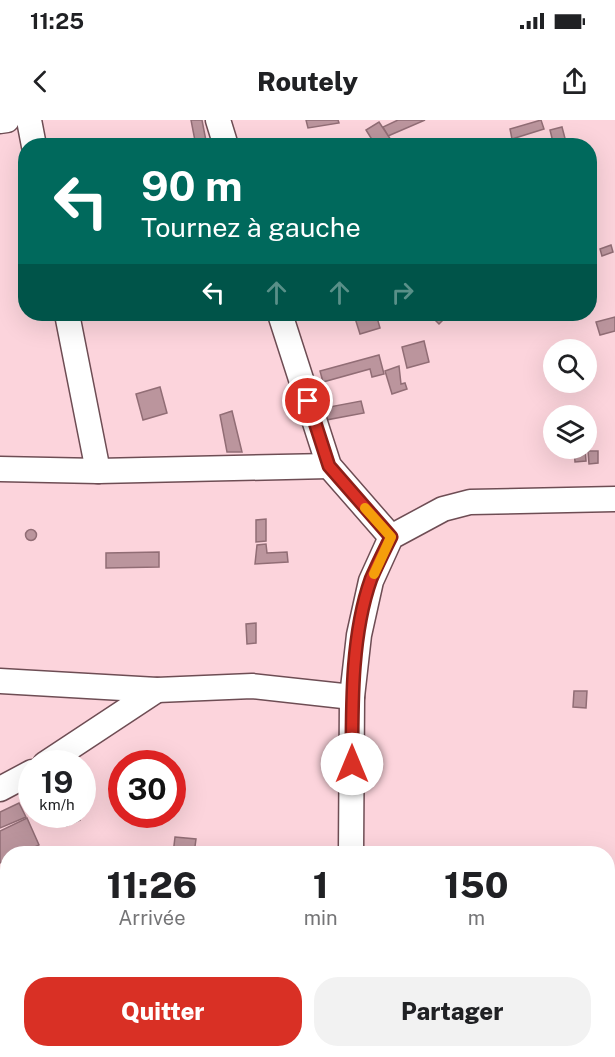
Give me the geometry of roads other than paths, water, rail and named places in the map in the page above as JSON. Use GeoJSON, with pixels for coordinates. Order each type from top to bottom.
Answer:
{"type":"FeatureCollection","features":[{"type":"Feature","properties":{"kind":"street"},"geometry":{"type":"LineString","coordinates":[[0,121],[7,120]]}},
{"type":"Feature","properties":{"kind":"street"},"geometry":{"type":"LineString","coordinates":[[29,120],[32,138]]}},
{"type":"Feature","properties":{"kind":"street"},"geometry":{"type":"LineString","coordinates":[[218,120],[224,138]]}},
{"type":"Feature","properties":{"kind":"street"},"geometry":{"type":"LineString","coordinates":[[68,321],[98,471]]}},
{"type":"Feature","properties":{"kind":"street"},"geometry":{"type":"LineString","coordinates":[[282,321],[329,466],[391,537]]}},
{"type":"Feature","properties":{"kind":"street"},"geometry":{"type":"LineString","coordinates":[[0,469],[98,471],[329,466]]}},
{"type":"Feature","properties":{"kind":"street"},"geometry":{"type":"LineString","coordinates":[[351,846],[352,697],[359,635],[371,581],[391,537],[443,509],[470,502],[615,499]]}},
{"type":"Feature","properties":{"kind":"street"},"geometry":{"type":"LineString","coordinates":[[0,681],[157,690],[252,686],[352,697]]}},
{"type":"Feature","properties":{"kind":"street"},"geometry":{"type":"LineString","coordinates":[[66,750],[157,690]]}},
{"type":"Feature","properties":{"kind":"street"},"geometry":{"type":"LineString","coordinates":[[0,789],[18,779]]}}]}
